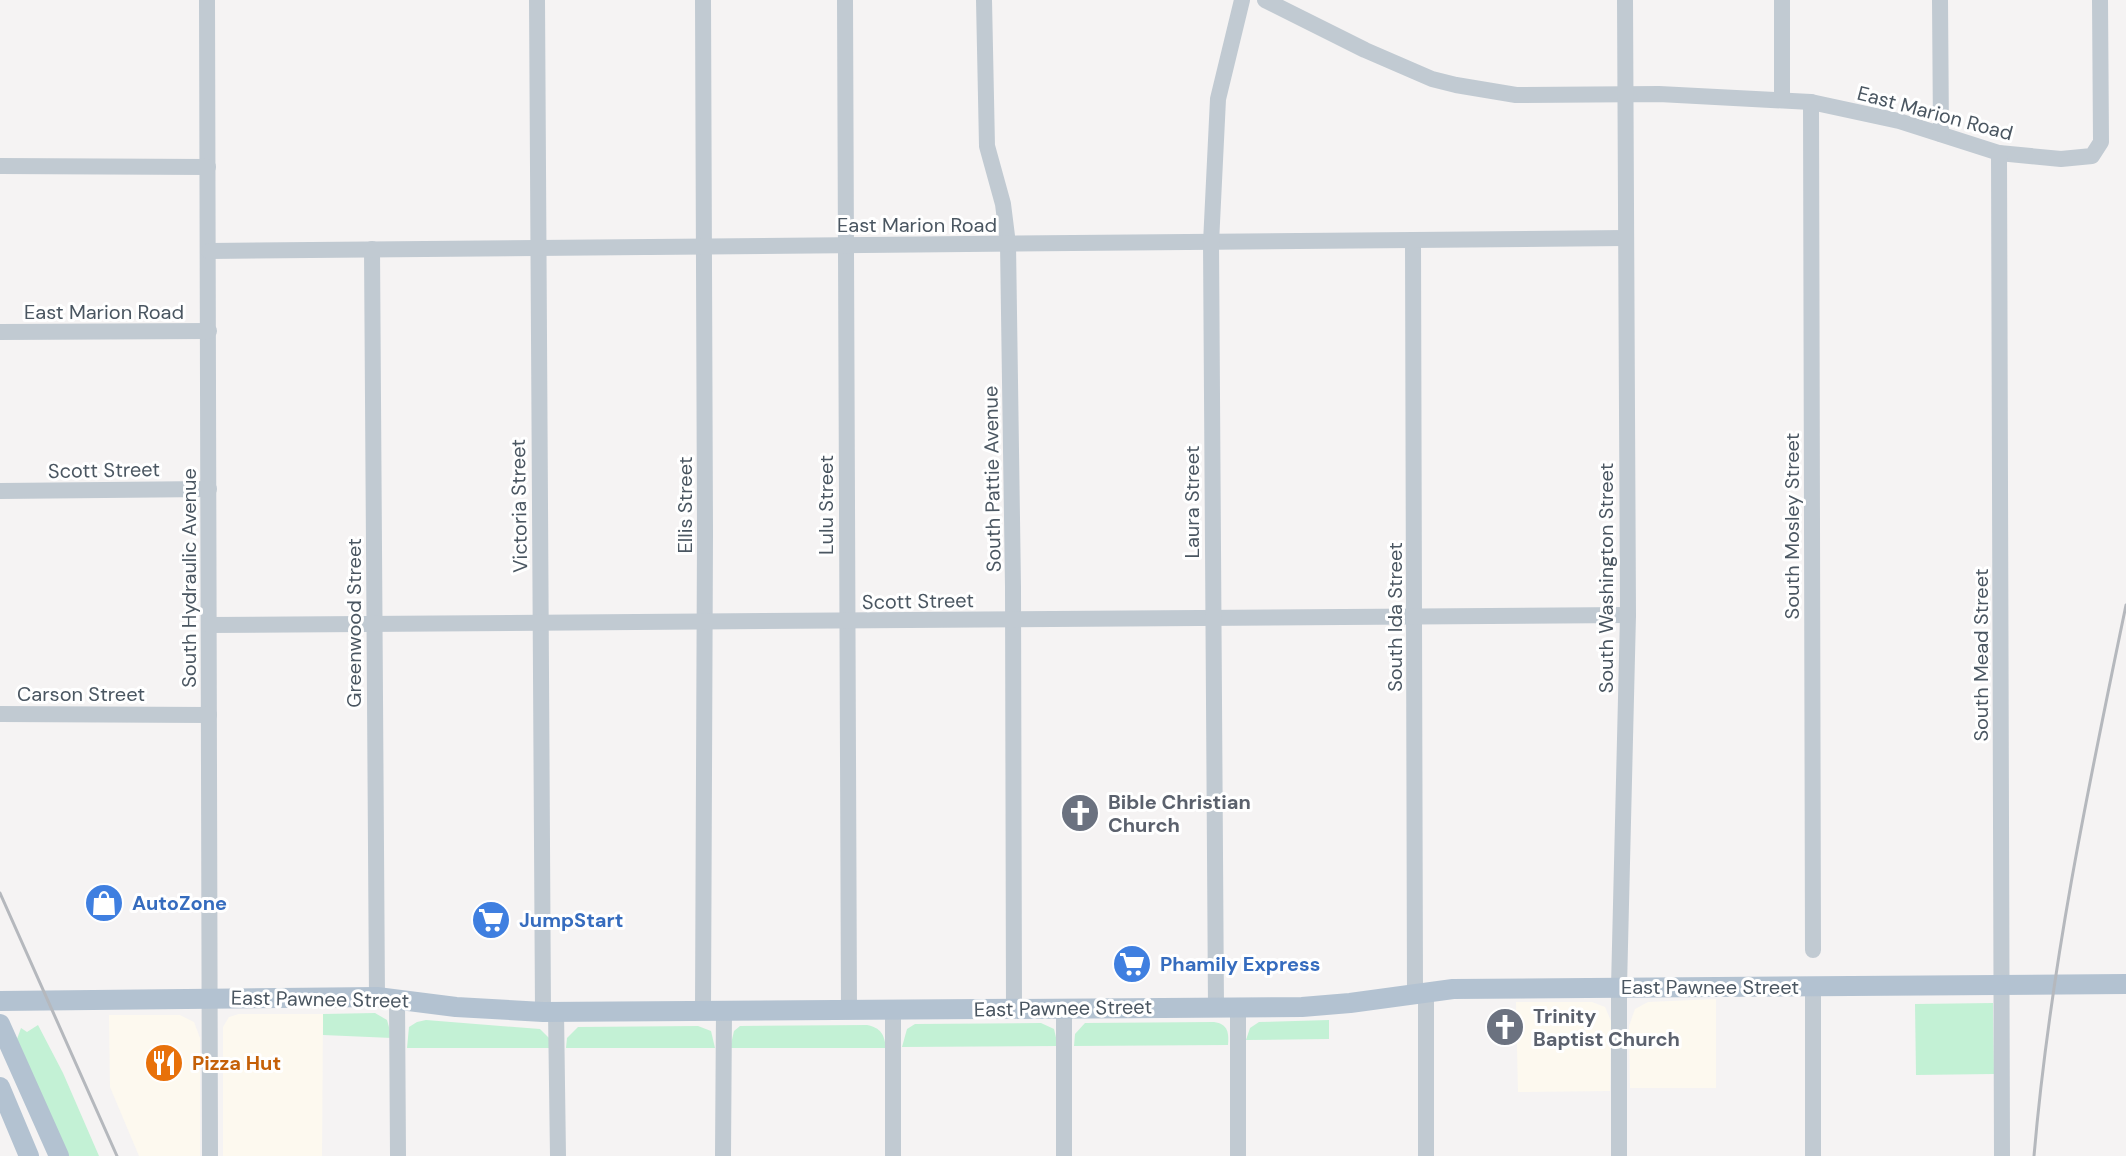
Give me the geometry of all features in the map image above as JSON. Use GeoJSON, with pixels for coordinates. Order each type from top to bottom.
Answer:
{"type":"FeatureCollection","features":[{"type":"Feature","properties":{"kind":"main road","name":"East Pawnee Street"},"geometry":{"type":"LineString","coordinates":[[0,1001],[387,998],[456,1007],[550,1012],[893,1010],[1238,1007],[1350,1003],[1420,992],[1619,987],[2126,984]]}},
{"type":"Feature","properties":{"kind":"main road"},"geometry":{"type":"LineString","coordinates":[[0,1024],[59,1156]]}},
{"type":"Feature","properties":{"kind":"main road"},"geometry":{"type":"LineString","coordinates":[[0,1087],[29,1156]]}},
{"type":"Feature","properties":{"kind":"street","name":"South Hydraulic Avenue"},"geometry":{"type":"LineString","coordinates":[[207,0],[210,1156]]}},
{"type":"Feature","properties":{"kind":"street","name":"Victoria Street"},"geometry":{"type":"LineString","coordinates":[[537,0],[540,624],[550,1012],[558,1156]]}},
{"type":"Feature","properties":{"kind":"street","name":"Ellis Street"},"geometry":{"type":"LineString","coordinates":[[703,0],[705,623],[713,1010],[723,1156]]}},
{"type":"Feature","properties":{"kind":"street","name":"Lulu Street"},"geometry":{"type":"LineString","coordinates":[[845,0],[849,1010]]}},
{"type":"Feature","properties":{"kind":"street","name":"South Pattie Avenue"},"geometry":{"type":"LineString","coordinates":[[984,0],[987,146],[1003,204],[1008,244],[1014,1009]]}},
{"type":"Feature","properties":{"kind":"street","name":"Laura Street"},"geometry":{"type":"LineString","coordinates":[[1216,1007],[1211,243],[1218,99],[1242,0]]}},
{"type":"Feature","properties":{"kind":"street","name":"East Marion Road"},"geometry":{"type":"LineString","coordinates":[[1265,0],[1365,50],[1432,79],[1456,85],[1516,95],[1625,94],[1811,102],[1899,121],[1999,153],[2061,159],[2092,156],[2101,142],[2100,0]]}},
{"type":"Feature","properties":{"kind":"street","name":"South Washington Street"},"geometry":{"type":"LineString","coordinates":[[1619,1156],[1619,987],[1628,615],[1625,0]]}},
{"type":"Feature","properties":{"kind":"street"},"geometry":{"type":"LineString","coordinates":[[1782,0],[1782,100]]}},
{"type":"Feature","properties":{"kind":"street"},"geometry":{"type":"LineString","coordinates":[[1940,0],[1941,134]]}},
{"type":"Feature","properties":{"kind":"street","name":"South Mosley Street"},"geometry":{"type":"LineString","coordinates":[[1811,102],[1813,950]]}},
{"type":"Feature","properties":{"kind":"street","name":"South Mead Street"},"geometry":{"type":"LineString","coordinates":[[1999,153],[2002,1156]]}},
{"type":"Feature","properties":{"kind":"street"},"geometry":{"type":"LineString","coordinates":[[0,166],[208,167]]}},
{"type":"Feature","properties":{"kind":"street","name":"East Marion Road"},"geometry":{"type":"LineString","coordinates":[[209,251],[1625,238]]}},
{"type":"Feature","properties":{"kind":"street","name":"South Ida Street"},"geometry":{"type":"LineString","coordinates":[[1413,241],[1420,992],[1426,1156]]}},
{"type":"Feature","properties":{"kind":"street","name":"Greenwood Street"},"geometry":{"type":"LineString","coordinates":[[372,249],[374,625],[387,998],[398,1156]]}},
{"type":"Feature","properties":{"kind":"street","name":"East Marion Road"},"geometry":{"type":"LineString","coordinates":[[0,332],[209,331]]}},
{"type":"Feature","properties":{"kind":"street","name":"Scott Street"},"geometry":{"type":"LineString","coordinates":[[0,491],[209,489]]}},
{"type":"Feature","properties":{"kind":"street","name":"Scott Street"},"geometry":{"type":"LineString","coordinates":[[209,625],[1628,615]]}},
{"type":"Feature","properties":{"kind":"street","name":"Carson Street"},"geometry":{"type":"LineString","coordinates":[[0,714],[209,715]]}},
{"type":"Feature","properties":{"kind":"street"},"geometry":{"type":"LineString","coordinates":[[1813,988],[1813,1156]]}},
{"type":"Feature","properties":{"kind":"street"},"geometry":{"type":"LineString","coordinates":[[1238,1007],[1238,1156]]}},
{"type":"Feature","properties":{"kind":"street"},"geometry":{"type":"LineString","coordinates":[[1064,1008],[1064,1156]]}},
{"type":"Feature","properties":{"kind":"street"},"geometry":{"type":"LineString","coordinates":[[893,1010],[893,1156]]}},
{"type":"Feature","properties":{"kind":"shaded area"},"geometry":{"type":"Polygon","coordinates":[[[1716,999],[1716,1088],[1630,1088],[1629,1026],[1635,1009],[1648,1002],[1716,999]]]}},
{"type":"Feature","properties":{"kind":"shaded area"},"geometry":{"type":"Polygon","coordinates":[[[1516,1002],[1592,1002],[1605,1007],[1611,1021],[1610,1091],[1518,1092],[1516,1002]]]}},
{"type":"Feature","properties":{"kind":"shaded area"},"geometry":{"type":"Polygon","coordinates":[[[239,1014],[323,1014],[322,1156],[223,1156],[223,1027],[229,1017],[239,1014]]]}},
{"type":"Feature","properties":{"kind":"shaded area"},"geometry":{"type":"Polygon","coordinates":[[[109,1015],[180,1015],[194,1022],[200,1038],[200,1156],[139,1156],[110,1087],[109,1015]]]}},
{"type":"Feature","properties":{"kind":"green space"},"geometry":{"type":"Polygon","coordinates":[[[1993,1003],[1994,1074],[1916,1075],[1915,1004],[1993,1003]]]}},
{"type":"Feature","properties":{"kind":"green space"},"geometry":{"type":"Polygon","coordinates":[[[375,1013],[387,1020],[392,1038],[323,1035],[323,1014],[375,1013]]]}},
{"type":"Feature","properties":{"kind":"green space"},"geometry":{"type":"Polygon","coordinates":[[[426,1020],[540,1029],[549,1038],[550,1048],[407,1048],[409,1027],[426,1020]]]}},
{"type":"Feature","properties":{"kind":"green space"},"geometry":{"type":"Polygon","coordinates":[[[1329,1020],[1329,1039],[1246,1040],[1250,1028],[1259,1022],[1329,1020]]]}},
{"type":"Feature","properties":{"kind":"green space"},"geometry":{"type":"Polygon","coordinates":[[[1214,1022],[1227,1030],[1228,1045],[1074,1046],[1075,1034],[1085,1023],[1214,1022]]]}},
{"type":"Feature","properties":{"kind":"green space"},"geometry":{"type":"Polygon","coordinates":[[[1041,1023],[1054,1029],[1058,1046],[902,1047],[907,1029],[915,1024],[1041,1023]]]}},
{"type":"Feature","properties":{"kind":"green space"},"geometry":{"type":"Polygon","coordinates":[[[38,1025],[63,1073],[99,1156],[66,1156],[17,1039],[21,1028],[27,1032],[38,1025]]]}},
{"type":"Feature","properties":{"kind":"green space"},"geometry":{"type":"Polygon","coordinates":[[[867,1025],[881,1032],[886,1048],[730,1048],[734,1031],[740,1026],[867,1025]]]}},
{"type":"Feature","properties":{"kind":"green space"},"geometry":{"type":"Polygon","coordinates":[[[698,1026],[711,1031],[715,1048],[566,1048],[567,1038],[578,1027],[698,1026]]]}},
{"type":"Feature","properties":{"kind":"railway"},"geometry":{"type":"LineString","coordinates":[[2034,1156],[2060,948],[2126,605]]}},
{"type":"Feature","properties":{"kind":"railway"},"geometry":{"type":"LineString","coordinates":[[0,893],[117,1156]]}},
{"type":"Feature","properties":{"kind":"place","name":"Bible Christian Church"},"geometry":{"type":"Point","coordinates":[1080,813]}},
{"type":"Feature","properties":{"kind":"place","name":"AutoZone"},"geometry":{"type":"Point","coordinates":[104,903]}},
{"type":"Feature","properties":{"kind":"place","name":"JumpStart"},"geometry":{"type":"Point","coordinates":[491,920]}},
{"type":"Feature","properties":{"kind":"place","name":"Phamily Express"},"geometry":{"type":"Point","coordinates":[1132,964]}},
{"type":"Feature","properties":{"kind":"place","name":"Trinity Baptist Church"},"geometry":{"type":"Point","coordinates":[1505,1027]}},
{"type":"Feature","properties":{"kind":"place","name":"Pizza Hut"},"geometry":{"type":"Point","coordinates":[164,1063]}}]}
